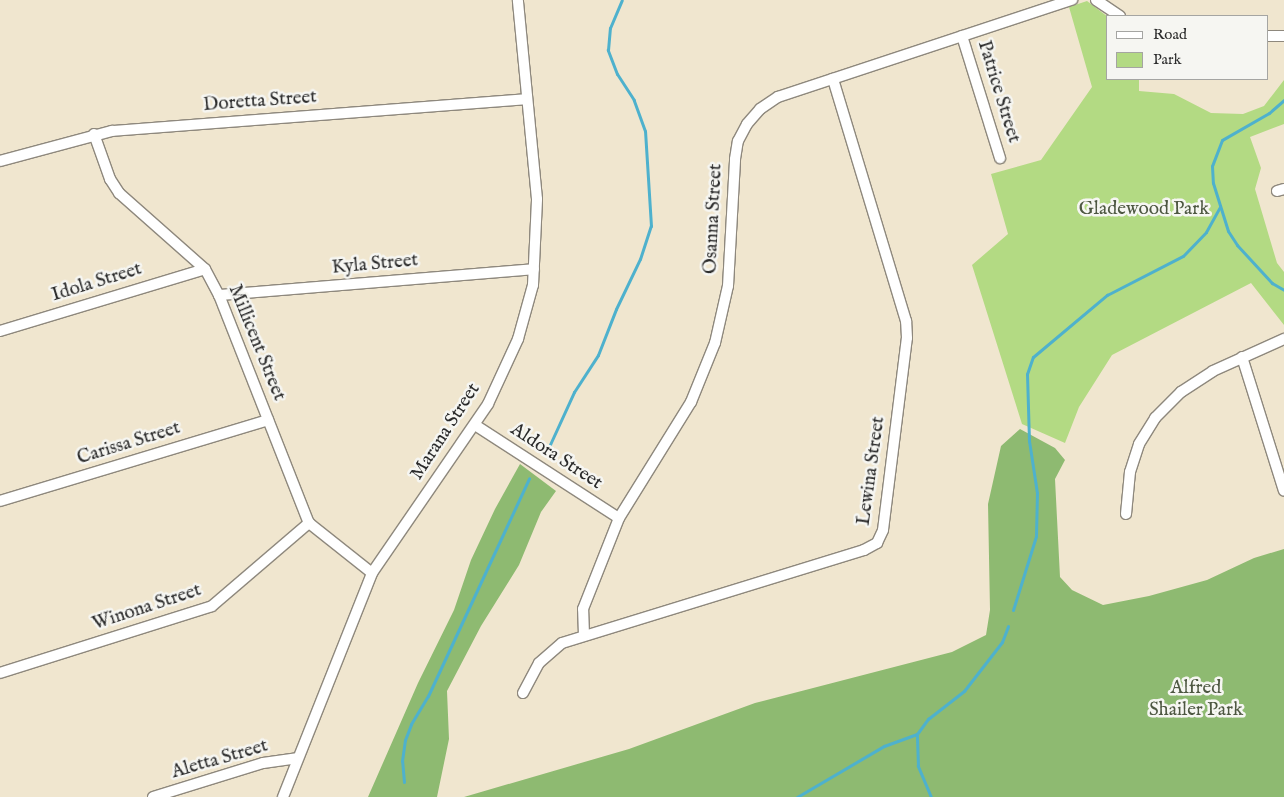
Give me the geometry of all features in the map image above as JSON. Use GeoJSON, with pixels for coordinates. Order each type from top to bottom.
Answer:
{"type":"FeatureCollection","features":[{"type":"Feature","properties":{"kind":"street","name":"Marana Street"},"geometry":{"type":"LineString","coordinates":[[283,797],[372,573],[475,425],[488,404],[518,339],[533,285],[537,199],[518,0]]}},
{"type":"Feature","properties":{"kind":"street","name":"Osanna Street"},"geometry":{"type":"LineString","coordinates":[[584,635],[583,610],[619,518],[691,402],[715,343],[728,286],[735,159],[738,141],[747,124],[760,109],[778,97],[1072,0]]}},
{"type":"Feature","properties":{"kind":"street"},"geometry":{"type":"LineString","coordinates":[[1096,0],[1118,15]]}},
{"type":"Feature","properties":{"kind":"street","name":"Patrice Street"},"geometry":{"type":"LineString","coordinates":[[962,36],[1000,158]]}},
{"type":"Feature","properties":{"kind":"street"},"geometry":{"type":"LineString","coordinates":[[1269,36],[1284,36]]}},
{"type":"Feature","properties":{"kind":"street","name":"Lewina Street"},"geometry":{"type":"LineString","coordinates":[[523,693],[539,663],[562,643],[864,550],[877,543],[883,530],[907,338],[906,321],[833,80]]}},
{"type":"Feature","properties":{"kind":"street","name":"Doretta Street"},"geometry":{"type":"LineString","coordinates":[[0,161],[94,134],[112,131],[527,98]]}},
{"type":"Feature","properties":{"kind":"street","name":"Millicent Street"},"geometry":{"type":"LineString","coordinates":[[94,134],[110,179],[118,193],[204,268],[219,295],[309,523],[372,573]]}},
{"type":"Feature","properties":{"kind":"street","name":"Idola Street"},"geometry":{"type":"LineString","coordinates":[[0,331],[204,268]]}},
{"type":"Feature","properties":{"kind":"street","name":"Kyla Street"},"geometry":{"type":"LineString","coordinates":[[219,295],[534,269]]}},
{"type":"Feature","properties":{"kind":"street"},"geometry":{"type":"LineString","coordinates":[[1126,514],[1130,472],[1139,444],[1155,418],[1181,392],[1212,371],[1242,356],[1284,339]]}},
{"type":"Feature","properties":{"kind":"street"},"geometry":{"type":"LineString","coordinates":[[1242,356],[1284,491]]}},
{"type":"Feature","properties":{"kind":"street","name":"Carissa Street"},"geometry":{"type":"LineString","coordinates":[[0,501],[268,420]]}},
{"type":"Feature","properties":{"kind":"street","name":"Aldora Street"},"geometry":{"type":"LineString","coordinates":[[475,425],[619,518]]}},
{"type":"Feature","properties":{"kind":"street","name":"Winona Street"},"geometry":{"type":"LineString","coordinates":[[0,672],[212,606],[309,523]]}},
{"type":"Feature","properties":{"kind":"street","name":"Aletta Street"},"geometry":{"type":"LineString","coordinates":[[153,797],[263,763],[297,758]]}},
{"type":"Feature","properties":{"kind":"green space","name":"Gladewood Park"},"geometry":{"type":"Polygon","coordinates":[[[1087,1],[1106,15],[1106,80],[1139,80],[1139,91],[1174,94],[1211,113],[1243,114],[1264,106],[1284,80],[1284,124],[1250,137],[1261,168],[1255,189],[1277,263],[1284,272],[1284,325],[1251,283],[1112,355],[1079,407],[1065,443],[1022,424],[972,265],[1008,234],[991,174],[1041,160],[1092,87],[1069,7],[1087,1]]]}},
{"type":"Feature","properties":{"kind":"green space","name":"Alfred Shailer Park"},"geometry":{"type":"Polygon","coordinates":[[[1020,429],[1055,448],[1065,460],[1055,479],[1060,577],[1072,590],[1103,605],[1149,596],[1207,580],[1254,558],[1284,549],[1284,797],[464,797],[629,749],[755,703],[952,652],[986,635],[990,610],[988,504],[1001,446],[1020,429]]]}},
{"type":"Feature","properties":{"kind":"green space"},"geometry":{"type":"Polygon","coordinates":[[[520,464],[556,491],[541,512],[519,565],[481,626],[447,691],[449,739],[437,797],[368,797],[418,683],[454,610],[471,560],[495,509],[520,464]]]}},
{"type":"Feature","properties":{"kind":"waterway"},"geometry":{"type":"LineString","coordinates":[[547,451],[574,392],[598,355],[616,309],[640,259],[651,226],[645,131],[634,100],[617,74],[608,50],[610,28],[622,0]]}},
{"type":"Feature","properties":{"kind":"waterway"},"geometry":{"type":"LineString","coordinates":[[1284,100],[1269,113],[1222,140],[1212,166],[1213,183],[1228,231],[1237,245],[1272,283],[1284,290]]}},
{"type":"Feature","properties":{"kind":"waterway"},"geometry":{"type":"LineString","coordinates":[[1013,610],[1036,536],[1037,493],[1029,441],[1027,374],[1033,357],[1107,295],[1183,256],[1206,232],[1220,207]]}},
{"type":"Feature","properties":{"kind":"waterway"},"geometry":{"type":"LineString","coordinates":[[404,782],[402,761],[405,740],[411,724],[428,696],[529,478]]}},
{"type":"Feature","properties":{"kind":"waterway"},"geometry":{"type":"LineString","coordinates":[[931,797],[918,766],[917,734],[928,719],[964,691],[1002,642],[1008,626]]}},
{"type":"Feature","properties":{"kind":"waterway"},"geometry":{"type":"LineString","coordinates":[[797,797],[884,746],[917,734]]}}]}
